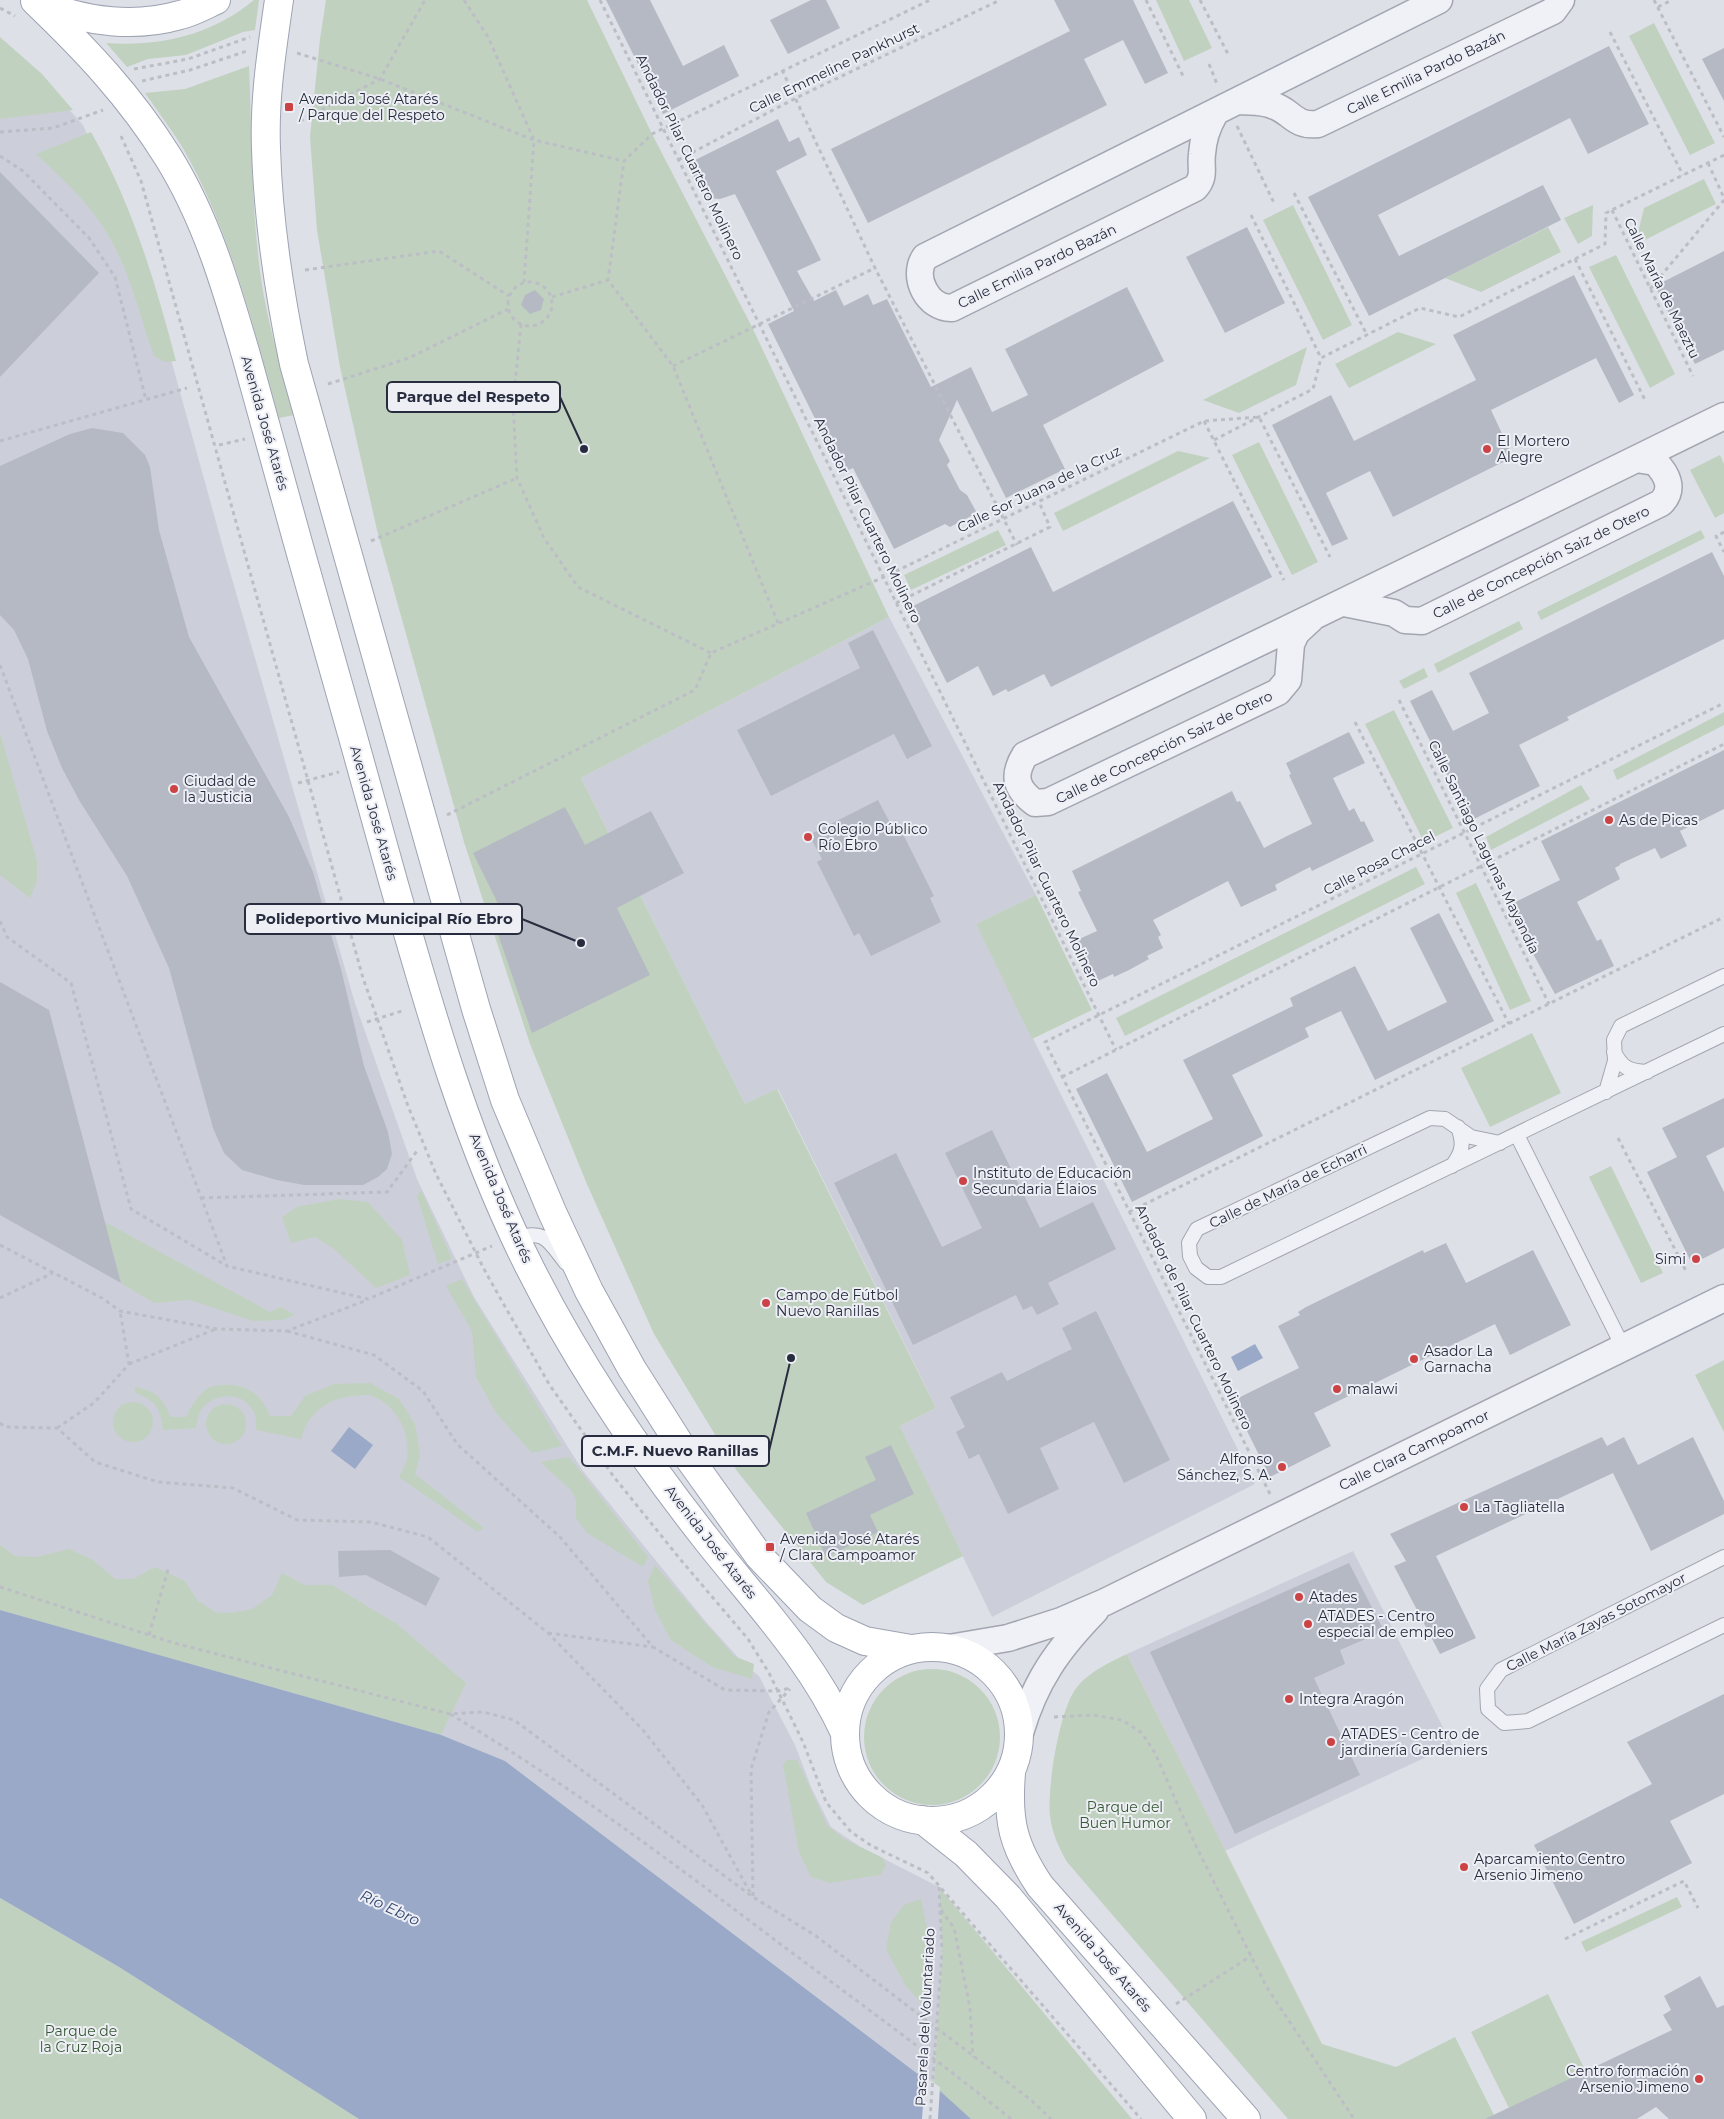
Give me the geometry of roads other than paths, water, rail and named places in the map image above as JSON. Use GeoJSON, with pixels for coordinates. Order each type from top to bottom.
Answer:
{"type":"FeatureCollection","features":[{"type":"Feature","properties":{"kind":"main road"},"geometry":{"type":"LineString","coordinates":[[34,1],[62,12],[96,20],[139,22],[181,15],[216,0]]}},
{"type":"Feature","properties":{"kind":"main road"},"geometry":{"type":"LineString","coordinates":[[279,0],[273,44],[266,147],[271,227],[286,326],[301,387],[424,827],[476,1009],[505,1100],[552,1212],[589,1291],[632,1368],[686,1454],[760,1556],[810,1608],[836,1628],[866,1641],[911,1649]]}},
{"type":"Feature","properties":{"kind":"main road","name":"Avenida José Atarés"},"geometry":{"type":"LineString","coordinates":[[34,1],[120,89],[168,157],[211,244],[226,285],[415,959],[471,1126],[528,1265],[570,1340],[626,1431],[703,1535],[777,1625],[811,1672],[832,1706],[845,1733]]}},
{"type":"Feature","properties":{"kind":"main road"},"geometry":{"type":"LineString","coordinates":[[930,1646],[949,1648],[968,1654],[985,1664],[999,1678],[1010,1694],[1017,1713],[1020,1733],[1018,1753],[1011,1773],[995,1794],[974,1810],[958,1817],[923,1820],[902,1816],[883,1806],[867,1792],[852,1768],[847,1754],[845,1733],[850,1705],[863,1680],[885,1661],[911,1649],[930,1646]]}},
{"type":"Feature","properties":{"kind":"main road","name":"Avenida José Atarés"},"geometry":{"type":"LineString","coordinates":[[1011,1773],[1009,1794],[1013,1832],[1023,1859],[1040,1886],[1246,2119]]}},
{"type":"Feature","properties":{"kind":"main road"},"geometry":{"type":"LineString","coordinates":[[923,1820],[966,1854],[1008,1897],[1192,2119]]}},
{"type":"Feature","properties":{"kind":"street","name":"Calle Emilia Pardo Bazán"},"geometry":{"type":"LineString","coordinates":[[1439,0],[1226,106],[925,258],[920,264],[920,273],[928,298],[942,308],[952,308],[1195,188],[1204,175],[1201,157],[1207,127],[1226,106],[1272,104],[1288,112],[1295,121],[1302,124],[1318,124],[1553,12],[1561,0]]}},
{"type":"Feature","properties":{"kind":"street","name":"Calle Emilia Pardo Bazán"},"geometry":{"type":"LineString","coordinates":[[1288,112],[1286,97],[1289,86],[1305,68]]}},
{"type":"Feature","properties":{"kind":"street","name":"Calle Emilia Pardo Bazán"},"geometry":{"type":"LineString","coordinates":[[1153,143],[1169,141],[1182,143],[1201,157]]}},
{"type":"Feature","properties":{"kind":"street","name":"Calle de Concepción Saiz de Otero"},"geometry":{"type":"LineString","coordinates":[[1311,619],[1296,633],[1292,644],[1288,680],[1278,692],[1048,802],[1035,803],[1024,794],[1018,781],[1016,768],[1025,755],[1344,603],[1395,576],[1724,416]]}},
{"type":"Feature","properties":{"kind":"street","name":"Calle de Concepción Saiz de Otero"},"geometry":{"type":"LineString","coordinates":[[1344,603],[1394,613],[1405,620],[1422,621],[1662,503],[1667,497],[1670,488],[1667,478],[1670,456],[1680,439]]}},
{"type":"Feature","properties":{"kind":"street"},"geometry":{"type":"LineString","coordinates":[[1636,459],[1655,462],[1667,478]]}},
{"type":"Feature","properties":{"kind":"street"},"geometry":{"type":"LineString","coordinates":[[1394,613],[1387,594],[1387,588],[1395,576]]}},
{"type":"Feature","properties":{"kind":"street"},"geometry":{"type":"LineString","coordinates":[[1257,644],[1272,645],[1284,652],[1290,667]]}},
{"type":"Feature","properties":{"kind":"street","name":"Calle Clara Campoamor"},"geometry":{"type":"LineString","coordinates":[[949,1648],[1008,1638],[1061,1621],[1105,1602],[1724,1298]]}},
{"type":"Feature","properties":{"kind":"street","name":"Calle Clara Campoamor"},"geometry":{"type":"LineString","coordinates":[[1020,1733],[1032,1694],[1041,1678],[1063,1646],[1105,1602]]}},
{"type":"Feature","properties":{"kind":"lane"},"geometry":{"type":"LineString","coordinates":[[1606,1092],[1615,1061],[1614,1040],[1621,1026],[1724,976]]}},
{"type":"Feature","properties":{"kind":"lane","name":"Calle de María de Echarri"},"geometry":{"type":"LineString","coordinates":[[1500,1143],[1471,1137],[1445,1119],[1430,1118],[1197,1229],[1189,1242],[1190,1256],[1196,1268],[1208,1277],[1221,1277],[1648,1072],[1724,1034]]}},
{"type":"Feature","properties":{"kind":"lane"},"geometry":{"type":"LineString","coordinates":[[1614,1052],[1620,1064],[1631,1071],[1648,1072]]}},
{"type":"Feature","properties":{"kind":"lane"},"geometry":{"type":"LineString","coordinates":[[1451,1166],[1461,1154],[1463,1141],[1457,1126]]}},
{"type":"Feature","properties":{"kind":"lane"},"geometry":{"type":"LineString","coordinates":[[1517,1135],[1623,1347]]}},
{"type":"Feature","properties":{"kind":"lane"},"geometry":{"type":"LineString","coordinates":[[517,1238],[531,1234],[544,1237],[589,1291]]}},
{"type":"Feature","properties":{"kind":"lane","name":"Calle María Zayas Sotomayor"},"geometry":{"type":"LineString","coordinates":[[1724,1557],[1501,1670],[1487,1689],[1488,1709],[1504,1722],[1528,1721],[1724,1625]]}},
{"type":"Feature","properties":{"kind":"water"},"geometry":{"type":"Polygon","coordinates":[[[1255,1344],[1263,1358],[1238,1371],[1231,1357],[1255,1344]]]}},
{"type":"Feature","properties":{"kind":"water"},"geometry":{"type":"Polygon","coordinates":[[[349,1427],[373,1445],[355,1469],[331,1451],[349,1427]]]}},
{"type":"Feature","properties":{"kind":"water","name":"Río Ebro"},"geometry":{"type":"Polygon","coordinates":[[[0,1610],[441,1735],[505,1761],[939,2090],[971,2119],[359,2119],[119,1967],[0,1898],[0,1610]]]}},
{"type":"Feature","properties":{"kind":"place","name":"Avenida José Atarés / Parque del Respeto"},"geometry":{"type":"Point","coordinates":[289,107]}},
{"type":"Feature","properties":{"kind":"place","name":"Parque del Respeto"},"geometry":{"type":"Point","coordinates":[584,449]}},
{"type":"Feature","properties":{"kind":"place","name":"El Mortero Alegre"},"geometry":{"type":"Point","coordinates":[1487,449]}},
{"type":"Feature","properties":{"kind":"place","name":"Ciudad de la Justicia"},"geometry":{"type":"Point","coordinates":[174,789]}},
{"type":"Feature","properties":{"kind":"place","name":"As de Picas"},"geometry":{"type":"Point","coordinates":[1609,820]}},
{"type":"Feature","properties":{"kind":"place","name":"Colegio Público Río Ebro"},"geometry":{"type":"Point","coordinates":[808,837]}},
{"type":"Feature","properties":{"kind":"place","name":"Polideportivo Municipal Río Ebro"},"geometry":{"type":"Point","coordinates":[581,943]}},
{"type":"Feature","properties":{"kind":"place","name":"Instituto de Educación Secundaria Élaios"},"geometry":{"type":"Point","coordinates":[963,1181]}},
{"type":"Feature","properties":{"kind":"place","name":"Simi"},"geometry":{"type":"Point","coordinates":[1696,1259]}},
{"type":"Feature","properties":{"kind":"place","name":"Campo de Fútbol Nuevo Ranillas"},"geometry":{"type":"Point","coordinates":[766,1303]}},
{"type":"Feature","properties":{"kind":"place","name":"C.M.F. Nuevo Ranillas"},"geometry":{"type":"Point","coordinates":[791,1358]}},
{"type":"Feature","properties":{"kind":"place","name":"Asador La Garnacha"},"geometry":{"type":"Point","coordinates":[1414,1359]}},
{"type":"Feature","properties":{"kind":"place","name":"malawi"},"geometry":{"type":"Point","coordinates":[1337,1389]}},
{"type":"Feature","properties":{"kind":"place","name":"Alfonso Sánchez, S. A."},"geometry":{"type":"Point","coordinates":[1282,1467]}},
{"type":"Feature","properties":{"kind":"place","name":"La Tagliatella"},"geometry":{"type":"Point","coordinates":[1464,1507]}},
{"type":"Feature","properties":{"kind":"place","name":"Avenida José Atarés / Clara Campoamor"},"geometry":{"type":"Point","coordinates":[770,1547]}},
{"type":"Feature","properties":{"kind":"place","name":"Atades"},"geometry":{"type":"Point","coordinates":[1299,1597]}},
{"type":"Feature","properties":{"kind":"place","name":"ATADES - Centro especial de empleo"},"geometry":{"type":"Point","coordinates":[1308,1624]}},
{"type":"Feature","properties":{"kind":"place","name":"Integra Aragón"},"geometry":{"type":"Point","coordinates":[1289,1699]}},
{"type":"Feature","properties":{"kind":"place","name":"ATADES - Centro de jardinería Gardeniers"},"geometry":{"type":"Point","coordinates":[1331,1742]}},
{"type":"Feature","properties":{"kind":"place","name":"Aparcamiento Centro Arsenio Jimeno"},"geometry":{"type":"Point","coordinates":[1464,1867]}},
{"type":"Feature","properties":{"kind":"place","name":"Centro formación Arsenio Jimeno"},"geometry":{"type":"Point","coordinates":[1699,2079]}},
{"type":"Feature","properties":{"kind":"park label","name":"Parque del Buen Humor"},"geometry":{"type":"Point","coordinates":[1125,1815]}},
{"type":"Feature","properties":{"kind":"park label","name":"Parque de la Cruz Roja"},"geometry":{"type":"Point","coordinates":[81,2040]}}]}
